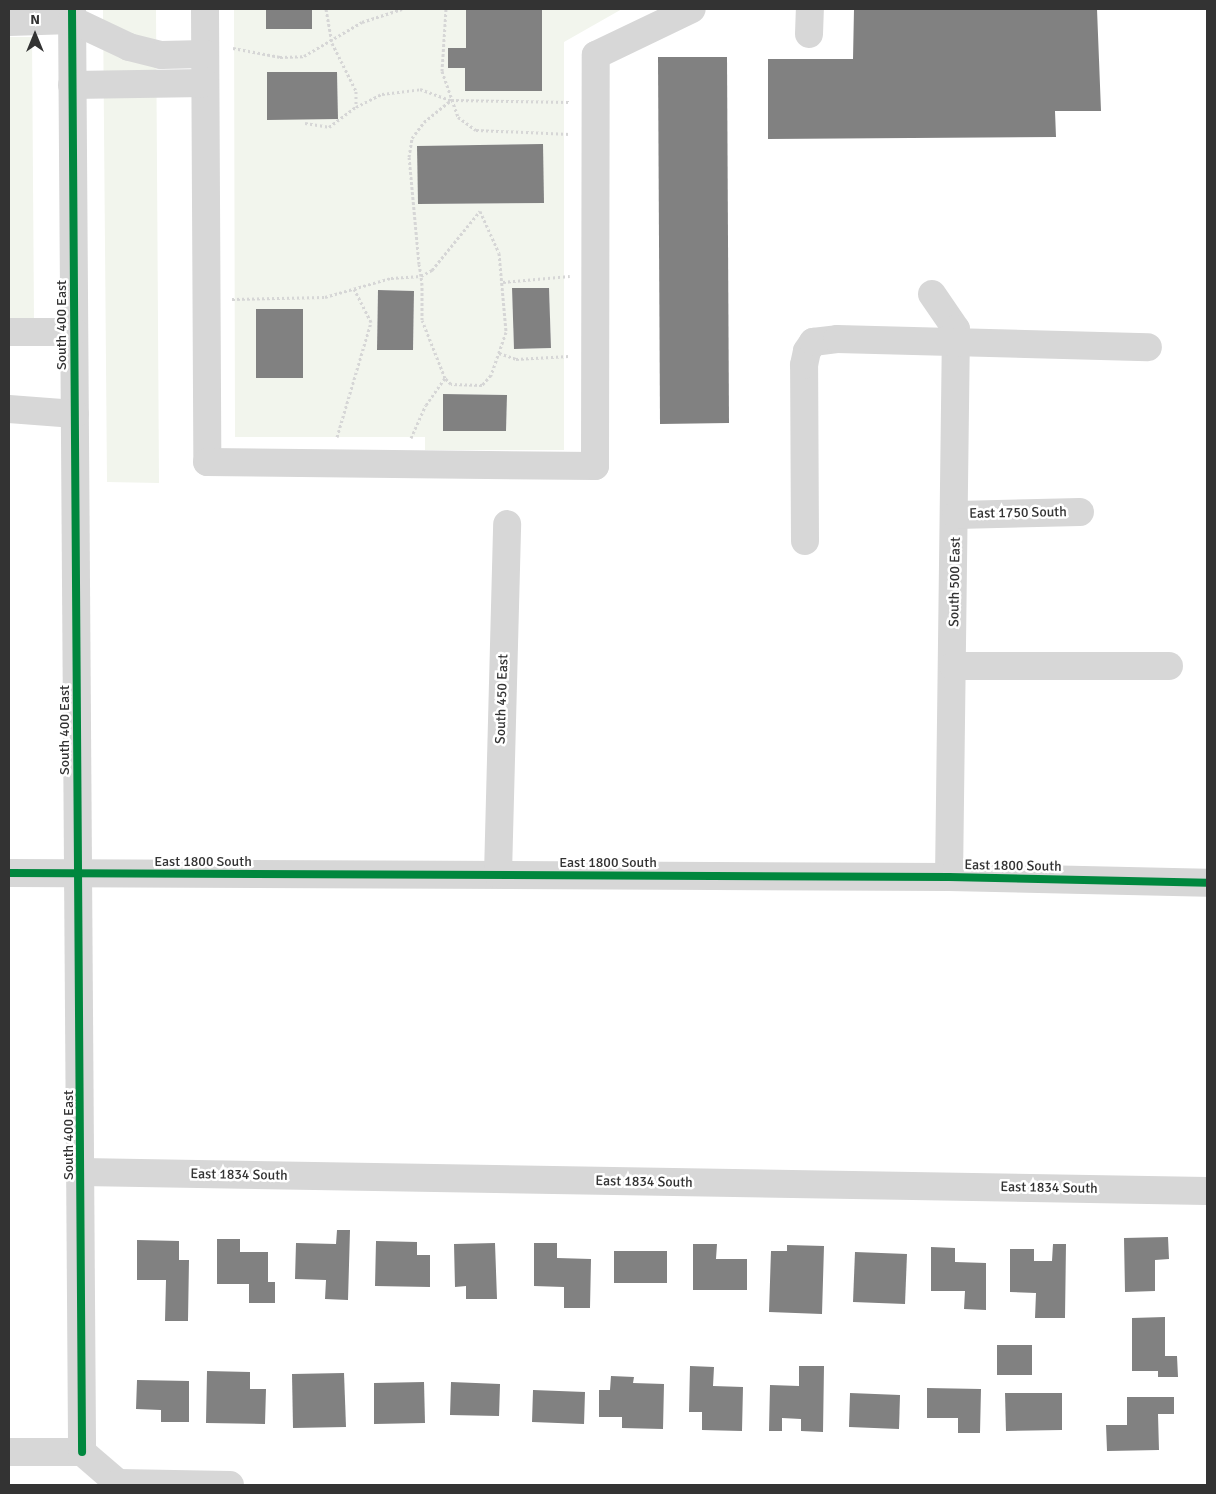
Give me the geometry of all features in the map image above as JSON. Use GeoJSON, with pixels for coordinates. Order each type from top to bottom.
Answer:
{"type":"FeatureCollection","features":[{"type":"Feature","properties":{"kind":"street"},"geometry":{"type":"LineString","coordinates":[[205,9],[207,462],[596,466],[596,55],[692,9]]}},
{"type":"Feature","properties":{"kind":"street"},"geometry":{"type":"LineString","coordinates":[[9,22],[72,15],[129,47],[161,55],[205,48]]}},
{"type":"Feature","properties":{"kind":"street","name":"South 400 East"},"geometry":{"type":"LineString","coordinates":[[72,15],[82,1172],[82,1452]]}},
{"type":"Feature","properties":{"kind":"street"},"geometry":{"type":"LineString","coordinates":[[72,85],[205,83]]}},
{"type":"Feature","properties":{"kind":"street","name":"South 500 East"},"geometry":{"type":"LineString","coordinates":[[932,294],[956,330],[956,515],[950,878]]}},
{"type":"Feature","properties":{"kind":"street"},"geometry":{"type":"LineString","coordinates":[[9,332],[74,332]]}},
{"type":"Feature","properties":{"kind":"street"},"geometry":{"type":"LineString","coordinates":[[805,541],[804,365],[810,345],[825,339],[956,344],[1148,347]]}},
{"type":"Feature","properties":{"kind":"street"},"geometry":{"type":"LineString","coordinates":[[9,409],[75,414]]}},
{"type":"Feature","properties":{"kind":"street","name":"East 1750 South"},"geometry":{"type":"LineString","coordinates":[[956,515],[1080,512]]}},
{"type":"Feature","properties":{"kind":"street","name":"South 450 East"},"geometry":{"type":"LineString","coordinates":[[498,874],[507,524]]}},
{"type":"Feature","properties":{"kind":"street"},"geometry":{"type":"LineString","coordinates":[[953,666],[1169,666]]}},
{"type":"Feature","properties":{"kind":"street","name":"East 1800 South"},"geometry":{"type":"LineString","coordinates":[[9,873],[498,874],[950,878],[1207,883]]}},
{"type":"Feature","properties":{"kind":"street","name":"East 1834 South"},"geometry":{"type":"LineString","coordinates":[[82,1172],[1207,1190]]}},
{"type":"Feature","properties":{"kind":"street"},"geometry":{"type":"LineString","coordinates":[[9,1452],[82,1452],[118,1483],[230,1485]]}},
{"type":"Feature","properties":{"kind":"path"},"geometry":{"type":"LineString","coordinates":[[326,9],[332,43],[356,91],[356,107]]}},
{"type":"Feature","properties":{"kind":"path"},"geometry":{"type":"LineString","coordinates":[[205,48],[280,58],[304,56],[332,43],[362,22],[402,9]]}},
{"type":"Feature","properties":{"kind":"path"},"geometry":{"type":"LineString","coordinates":[[446,9],[442,71],[458,117],[476,130],[596,135]]}},
{"type":"Feature","properties":{"kind":"path"},"geometry":{"type":"LineString","coordinates":[[305,123],[329,127],[356,107],[382,94],[420,90],[451,100],[596,102]]}},
{"type":"Feature","properties":{"kind":"path"},"geometry":{"type":"LineString","coordinates":[[206,300],[325,297],[391,278],[420,276],[432,270],[480,211],[499,253],[506,332],[492,375],[482,385],[451,384],[445,378],[422,320],[420,276],[409,157],[412,138],[424,122],[451,100]]}},
{"type":"Feature","properties":{"kind":"path"},"geometry":{"type":"LineString","coordinates":[[503,282],[596,274]]}},
{"type":"Feature","properties":{"kind":"path"},"geometry":{"type":"LineString","coordinates":[[330,464],[371,322],[354,289]]}},
{"type":"Feature","properties":{"kind":"path"},"geometry":{"type":"LineString","coordinates":[[499,354],[516,359],[596,355]]}},
{"type":"Feature","properties":{"kind":"path"},"geometry":{"type":"LineString","coordinates":[[399,464],[426,405],[445,378]]}},
{"type":"Feature","properties":{"kind":"shaded area"},"geometry":{"type":"Polygon","coordinates":[[[103,9],[156,9],[159,483],[107,482],[103,9]]]}},
{"type":"Feature","properties":{"kind":"shaded area"},"geometry":{"type":"Polygon","coordinates":[[[234,9],[266,9],[266,29],[312,29],[312,9],[466,9],[466,48],[448,48],[448,68],[465,68],[542,91],[542,9],[622,9],[564,42],[564,450],[425,450],[425,437],[235,437],[234,9]],[[267,72],[338,119],[337,72],[267,72]],[[543,144],[417,146],[418,204],[543,203],[543,144]],[[549,288],[512,289],[514,349],[551,348],[549,288]],[[378,290],[377,350],[413,350],[414,291],[378,290]],[[257,309],[257,377],[303,309],[257,309]],[[444,394],[443,431],[506,431],[507,395],[444,394]]]}},
{"type":"Feature","properties":{"kind":"shaded area"},"geometry":{"type":"Polygon","coordinates":[[[9,37],[32,37],[34,321],[9,321],[9,37]]]}},
{"type":"Feature","properties":{"kind":"building"},"geometry":{"type":"Polygon","coordinates":[[[266,9],[312,9],[312,29],[266,29],[266,9]]]}},
{"type":"Feature","properties":{"kind":"building"},"geometry":{"type":"Polygon","coordinates":[[[466,9],[542,9],[542,91],[465,91],[465,68],[448,68],[448,48],[466,48],[466,9]]]}},
{"type":"Feature","properties":{"kind":"building"},"geometry":{"type":"Polygon","coordinates":[[[854,9],[1097,9],[1101,111],[1055,111],[1056,137],[768,139],[768,59],[853,59],[854,9]]]}},
{"type":"Feature","properties":{"kind":"building"},"geometry":{"type":"Polygon","coordinates":[[[658,57],[727,57],[729,423],[660,424],[658,57]]]}},
{"type":"Feature","properties":{"kind":"building"},"geometry":{"type":"Polygon","coordinates":[[[267,72],[337,72],[338,119],[267,120],[267,72]]]}},
{"type":"Feature","properties":{"kind":"building"},"geometry":{"type":"Polygon","coordinates":[[[543,144],[544,203],[418,204],[417,146],[543,144]]]}},
{"type":"Feature","properties":{"kind":"building"},"geometry":{"type":"Polygon","coordinates":[[[512,288],[549,288],[551,348],[514,349],[512,288]]]}},
{"type":"Feature","properties":{"kind":"building"},"geometry":{"type":"Polygon","coordinates":[[[378,290],[414,291],[413,350],[377,350],[378,290]]]}},
{"type":"Feature","properties":{"kind":"building"},"geometry":{"type":"Polygon","coordinates":[[[256,309],[303,309],[303,378],[256,378],[256,309]]]}},
{"type":"Feature","properties":{"kind":"building"},"geometry":{"type":"Polygon","coordinates":[[[443,394],[507,395],[506,431],[443,431],[443,394]]]}},
{"type":"Feature","properties":{"kind":"building"},"geometry":{"type":"Polygon","coordinates":[[[337,1230],[350,1230],[348,1300],[325,1299],[326,1280],[295,1279],[296,1243],[336,1244],[337,1230]]]}},
{"type":"Feature","properties":{"kind":"building"},"geometry":{"type":"Polygon","coordinates":[[[1168,1237],[1169,1259],[1155,1260],[1155,1291],[1125,1292],[1124,1238],[1168,1237]]]}},
{"type":"Feature","properties":{"kind":"building"},"geometry":{"type":"Polygon","coordinates":[[[217,1239],[240,1239],[240,1252],[268,1252],[268,1282],[275,1282],[275,1303],[249,1303],[249,1284],[217,1284],[217,1239]]]}},
{"type":"Feature","properties":{"kind":"building"},"geometry":{"type":"Polygon","coordinates":[[[137,1240],[179,1241],[179,1260],[189,1260],[188,1321],[165,1321],[166,1280],[137,1280],[137,1240]]]}},
{"type":"Feature","properties":{"kind":"building"},"geometry":{"type":"Polygon","coordinates":[[[376,1241],[417,1242],[417,1255],[430,1255],[430,1287],[375,1286],[376,1241]]]}},
{"type":"Feature","properties":{"kind":"building"},"geometry":{"type":"Polygon","coordinates":[[[495,1243],[497,1299],[466,1299],[466,1286],[455,1287],[454,1244],[495,1243]]]}},
{"type":"Feature","properties":{"kind":"building"},"geometry":{"type":"Polygon","coordinates":[[[534,1243],[557,1243],[557,1258],[591,1259],[590,1308],[564,1308],[564,1287],[534,1286],[534,1243]]]}},
{"type":"Feature","properties":{"kind":"building"},"geometry":{"type":"Polygon","coordinates":[[[693,1244],[717,1244],[716,1259],[747,1259],[747,1290],[693,1290],[693,1244]]]}},
{"type":"Feature","properties":{"kind":"building"},"geometry":{"type":"Polygon","coordinates":[[[1053,1244],[1066,1244],[1065,1318],[1035,1318],[1036,1293],[1010,1292],[1010,1249],[1034,1249],[1034,1261],[1052,1261],[1053,1244]]]}},
{"type":"Feature","properties":{"kind":"building"},"geometry":{"type":"Polygon","coordinates":[[[787,1245],[824,1246],[822,1314],[769,1312],[771,1251],[787,1251],[787,1245]]]}},
{"type":"Feature","properties":{"kind":"building"},"geometry":{"type":"Polygon","coordinates":[[[931,1247],[955,1248],[955,1262],[986,1263],[986,1310],[964,1309],[965,1291],[931,1291],[931,1247]]]}},
{"type":"Feature","properties":{"kind":"building"},"geometry":{"type":"Polygon","coordinates":[[[614,1251],[667,1251],[667,1283],[614,1283],[614,1251]]]}},
{"type":"Feature","properties":{"kind":"building"},"geometry":{"type":"Polygon","coordinates":[[[855,1252],[907,1254],[905,1304],[853,1302],[855,1252]]]}},
{"type":"Feature","properties":{"kind":"building"},"geometry":{"type":"Polygon","coordinates":[[[1165,1317],[1165,1356],[1177,1356],[1178,1377],[1158,1377],[1158,1371],[1132,1371],[1132,1318],[1165,1317]]]}},
{"type":"Feature","properties":{"kind":"building"},"geometry":{"type":"Polygon","coordinates":[[[997,1345],[1032,1345],[1032,1375],[997,1375],[997,1345]]]}},
{"type":"Feature","properties":{"kind":"building"},"geometry":{"type":"Polygon","coordinates":[[[690,1366],[714,1367],[713,1386],[743,1387],[742,1431],[702,1430],[702,1412],[689,1412],[690,1366]]]}},
{"type":"Feature","properties":{"kind":"building"},"geometry":{"type":"Polygon","coordinates":[[[799,1366],[824,1366],[823,1432],[801,1431],[801,1419],[782,1418],[782,1431],[769,1431],[770,1385],[799,1386],[799,1366]]]}},
{"type":"Feature","properties":{"kind":"building"},"geometry":{"type":"Polygon","coordinates":[[[207,1371],[250,1372],[250,1389],[266,1389],[265,1424],[206,1423],[207,1371]]]}},
{"type":"Feature","properties":{"kind":"building"},"geometry":{"type":"Polygon","coordinates":[[[344,1373],[346,1427],[293,1428],[292,1374],[344,1373]]]}},
{"type":"Feature","properties":{"kind":"building"},"geometry":{"type":"Polygon","coordinates":[[[611,1376],[634,1377],[633,1383],[664,1384],[663,1429],[622,1428],[622,1417],[599,1417],[599,1390],[610,1390],[611,1376]]]}},
{"type":"Feature","properties":{"kind":"building"},"geometry":{"type":"Polygon","coordinates":[[[137,1380],[189,1381],[189,1422],[161,1422],[161,1410],[136,1409],[137,1380]]]}},
{"type":"Feature","properties":{"kind":"building"},"geometry":{"type":"Polygon","coordinates":[[[424,1382],[425,1423],[374,1424],[374,1383],[424,1382]]]}},
{"type":"Feature","properties":{"kind":"building"},"geometry":{"type":"Polygon","coordinates":[[[451,1382],[500,1384],[499,1416],[450,1415],[451,1382]]]}},
{"type":"Feature","properties":{"kind":"building"},"geometry":{"type":"Polygon","coordinates":[[[927,1388],[981,1389],[980,1433],[958,1433],[958,1418],[927,1418],[927,1388]]]}},
{"type":"Feature","properties":{"kind":"building"},"geometry":{"type":"Polygon","coordinates":[[[533,1390],[585,1392],[584,1424],[532,1422],[533,1390]]]}},
{"type":"Feature","properties":{"kind":"building"},"geometry":{"type":"Polygon","coordinates":[[[850,1393],[900,1395],[899,1429],[849,1427],[850,1393]]]}},
{"type":"Feature","properties":{"kind":"building"},"geometry":{"type":"Polygon","coordinates":[[[1005,1393],[1062,1393],[1062,1430],[1006,1431],[1005,1393]]]}},
{"type":"Feature","properties":{"kind":"building"},"geometry":{"type":"Polygon","coordinates":[[[1127,1397],[1174,1397],[1174,1414],[1158,1414],[1159,1450],[1107,1451],[1106,1425],[1127,1425],[1127,1397]]]}},
{"type":"Feature","properties":{"kind":"cycle path"},"geometry":{"type":"LineString","coordinates":[[72,9],[82,1452]]}},
{"type":"Feature","properties":{"kind":"cycle path"},"geometry":{"type":"LineString","coordinates":[[9,873],[949,877],[1207,883]]}}]}
